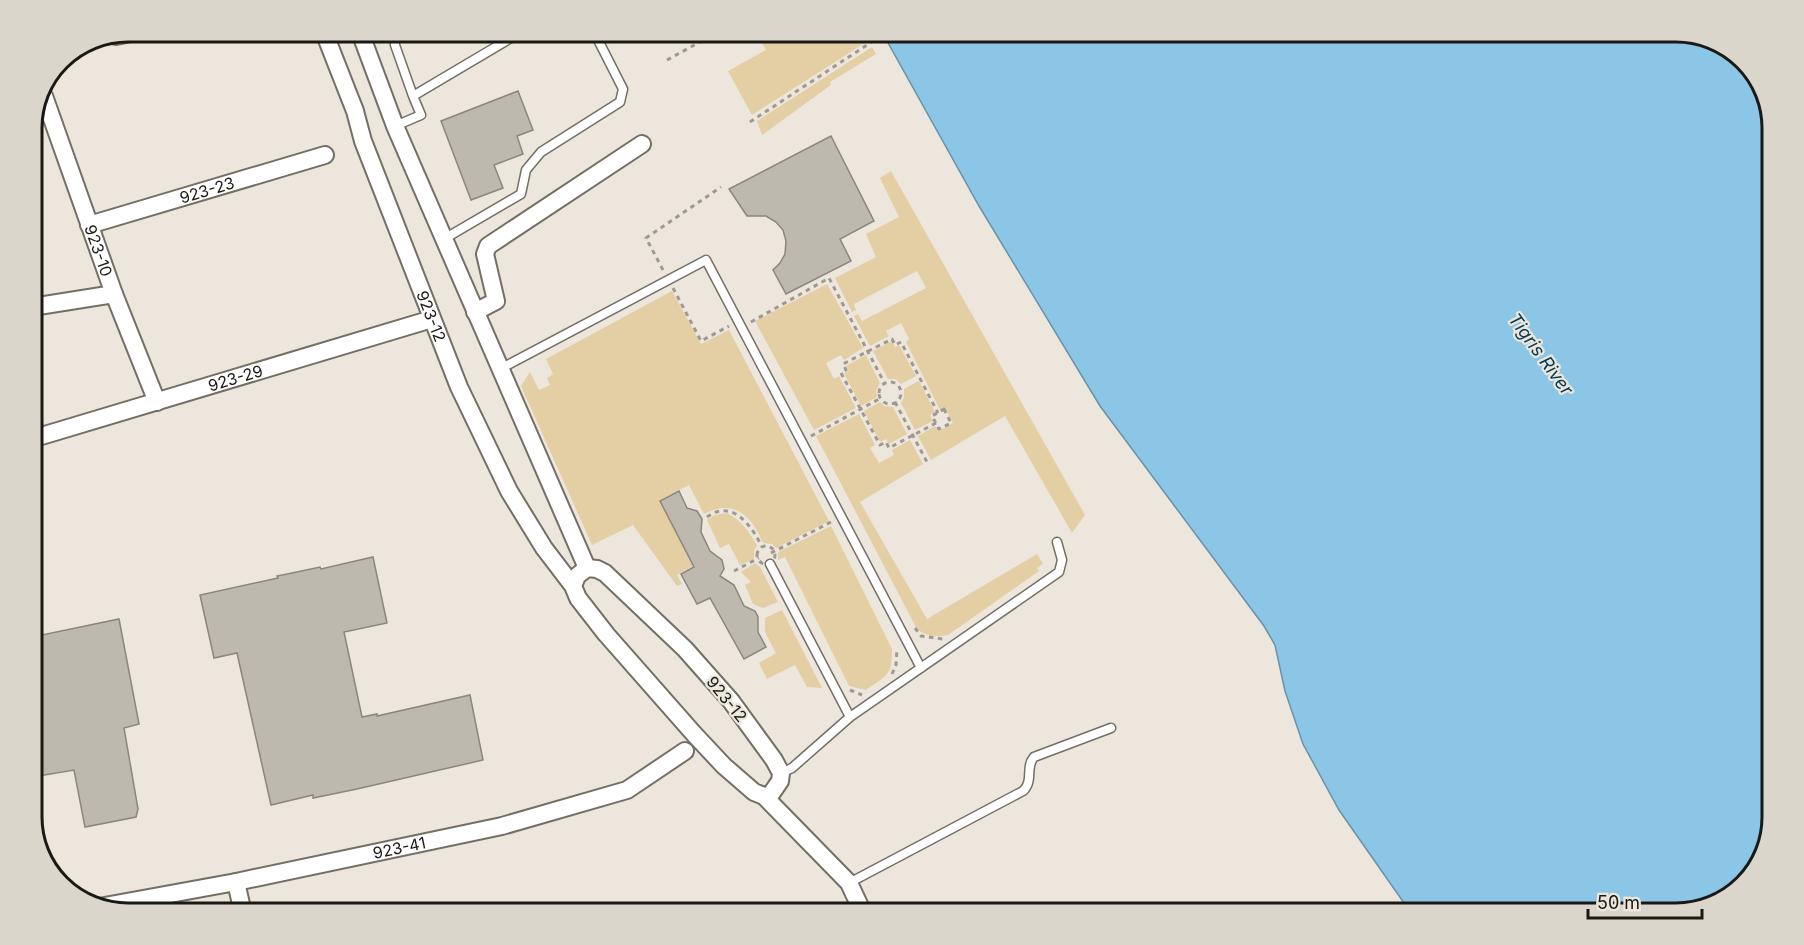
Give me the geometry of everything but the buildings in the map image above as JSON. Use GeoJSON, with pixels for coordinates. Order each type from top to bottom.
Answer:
{"type":"FeatureCollection","features":[{"type":"Feature","properties":{"kind":"street","name":"923-12"},"geometry":{"type":"LineString","coordinates":[[328,42],[355,111],[363,141],[459,387],[509,491],[544,548],[606,634],[694,734],[724,766],[754,792],[764,796],[849,883],[858,903]]}},
{"type":"Feature","properties":{"kind":"street"},"geometry":{"type":"LineString","coordinates":[[364,42],[395,126],[587,568],[577,576],[573,586]]}},
{"type":"Feature","properties":{"kind":"street","name":"923-10"},"geometry":{"type":"LineString","coordinates":[[46,103],[114,294],[157,402]]}},
{"type":"Feature","properties":{"kind":"street"},"geometry":{"type":"LineString","coordinates":[[475,312],[496,301],[485,254],[488,246],[642,144]]}},
{"type":"Feature","properties":{"kind":"street","name":"923-23"},"geometry":{"type":"LineString","coordinates":[[89,225],[325,154]]}},
{"type":"Feature","properties":{"kind":"street"},"geometry":{"type":"LineString","coordinates":[[42,305],[114,294]]}},
{"type":"Feature","properties":{"kind":"street","name":"923-29"},"geometry":{"type":"LineString","coordinates":[[42,436],[432,319]]}},
{"type":"Feature","properties":{"kind":"street","name":"923-12"},"geometry":{"type":"LineString","coordinates":[[587,568],[597,568],[605,573],[685,649],[731,701],[781,773]]}},
{"type":"Feature","properties":{"kind":"street","name":"923-41"},"geometry":{"type":"LineString","coordinates":[[124,902],[236,882],[502,826],[627,790],[686,751]]}},
{"type":"Feature","properties":{"kind":"street"},"geometry":{"type":"LineString","coordinates":[[764,796],[771,794],[776,788],[781,773]]}},
{"type":"Feature","properties":{"kind":"street"},"geometry":{"type":"LineString","coordinates":[[236,882],[241,903]]}},
{"type":"Feature","properties":{"kind":"lane"},"geometry":{"type":"LineString","coordinates":[[395,42],[421,115],[395,126]]}},
{"type":"Feature","properties":{"kind":"lane"},"geometry":{"type":"LineString","coordinates":[[413,96],[504,42]]}},
{"type":"Feature","properties":{"kind":"lane"},"geometry":{"type":"LineString","coordinates":[[444,239],[521,194],[526,170],[541,152],[620,102],[623,89],[599,42]]}},
{"type":"Feature","properties":{"kind":"lane"},"geometry":{"type":"LineString","coordinates":[[500,369],[706,260],[921,668]]}},
{"type":"Feature","properties":{"kind":"lane"},"geometry":{"type":"LineString","coordinates":[[781,773],[792,768],[850,717],[1059,572],[1062,560],[1057,542]]}},
{"type":"Feature","properties":{"kind":"lane"},"geometry":{"type":"LineString","coordinates":[[770,564],[850,717]]}},
{"type":"Feature","properties":{"kind":"lane"},"geometry":{"type":"LineString","coordinates":[[849,883],[1023,791],[1030,782],[1029,765],[1034,757],[1111,728]]}},
{"type":"Feature","properties":{"kind":"path"},"geometry":{"type":"LineString","coordinates":[[667,60],[700,42]]}},
{"type":"Feature","properties":{"kind":"path"},"geometry":{"type":"LineString","coordinates":[[750,122],[871,42]]}},
{"type":"Feature","properties":{"kind":"path"},"geometry":{"type":"LineString","coordinates":[[663,270],[646,238],[721,188]]}},
{"type":"Feature","properties":{"kind":"path"},"geometry":{"type":"LineString","coordinates":[[750,322],[829,278],[885,384]]}},
{"type":"Feature","properties":{"kind":"path"},"geometry":{"type":"LineString","coordinates":[[673,288],[701,341],[729,326]]}},
{"type":"Feature","properties":{"kind":"path"},"geometry":{"type":"LineString","coordinates":[[936,423],[889,448],[886,441],[880,445],[842,373],[846,370],[843,364],[891,339],[895,345],[901,342],[938,413]]}},
{"type":"Feature","properties":{"kind":"path"},"geometry":{"type":"LineString","coordinates":[[893,383],[899,388],[900,396],[895,402],[887,403],[880,398],[880,390],[885,384],[893,383]]}},
{"type":"Feature","properties":{"kind":"path"},"geometry":{"type":"LineString","coordinates":[[811,436],[880,398]]}},
{"type":"Feature","properties":{"kind":"path"},"geometry":{"type":"LineString","coordinates":[[895,402],[927,462]]}},
{"type":"Feature","properties":{"kind":"path"},"geometry":{"type":"LineString","coordinates":[[944,410],[951,423],[939,429],[936,423],[932,416],[944,410]]}},
{"type":"Feature","properties":{"kind":"path"},"geometry":{"type":"LineString","coordinates":[[707,517],[712,513],[730,511],[754,530],[762,547]]}},
{"type":"Feature","properties":{"kind":"path"},"geometry":{"type":"LineString","coordinates":[[734,571],[831,522]]}},
{"type":"Feature","properties":{"kind":"path"},"geometry":{"type":"LineString","coordinates":[[912,625],[921,636],[940,639],[952,636]]}},
{"type":"Feature","properties":{"kind":"path"},"geometry":{"type":"LineString","coordinates":[[891,675],[898,652],[895,643]]}},
{"type":"Feature","properties":{"kind":"path"},"geometry":{"type":"LineString","coordinates":[[846,687],[861,696],[867,692]]}},
{"type":"Feature","properties":{"kind":"shaded area"},"geometry":{"type":"Polygon","coordinates":[[[762,42],[866,42],[752,115],[728,71],[766,50],[762,42]]]}},
{"type":"Feature","properties":{"kind":"shaded area"},"geometry":{"type":"Polygon","coordinates":[[[872,47],[876,54],[830,82],[831,85],[762,135],[757,121],[872,47]]]}},
{"type":"Feature","properties":{"kind":"shaded area"},"geometry":{"type":"Polygon","coordinates":[[[891,171],[1085,515],[1072,533],[1005,416],[931,460],[918,436],[935,426],[939,431],[953,423],[945,408],[940,410],[906,342],[909,339],[901,323],[886,331],[889,336],[870,346],[854,316],[858,314],[862,321],[926,288],[917,271],[854,304],[856,310],[852,312],[835,278],[876,257],[866,234],[899,217],[880,178],[891,171]]]}},
{"type":"Feature","properties":{"kind":"shaded area"},"geometry":{"type":"Polygon","coordinates":[[[827,284],[863,348],[844,360],[841,355],[826,363],[834,379],[839,376],[856,408],[814,430],[755,321],[827,284]]]}},
{"type":"Feature","properties":{"kind":"shaded area"},"geometry":{"type":"Polygon","coordinates":[[[672,291],[701,344],[729,330],[829,521],[776,548],[772,544],[763,543],[759,533],[741,512],[724,508],[704,514],[689,485],[660,500],[693,566],[677,575],[682,584],[677,586],[633,525],[592,545],[521,386],[530,372],[539,390],[550,385],[547,378],[553,374],[546,359],[672,291]]]}},
{"type":"Feature","properties":{"kind":"shaded area"},"geometry":{"type":"Polygon","coordinates":[[[892,341],[895,347],[899,345],[916,376],[901,384],[895,379],[888,379],[873,351],[892,341]]]}},
{"type":"Feature","properties":{"kind":"shaded area"},"geometry":{"type":"Polygon","coordinates":[[[866,355],[880,383],[876,391],[877,397],[861,406],[844,373],[849,371],[846,366],[866,355]]]}},
{"type":"Feature","properties":{"kind":"shaded area"},"geometry":{"type":"Polygon","coordinates":[[[919,381],[935,412],[930,415],[933,421],[915,430],[901,403],[904,398],[904,389],[919,381]]]}},
{"type":"Feature","properties":{"kind":"shaded area"},"geometry":{"type":"Polygon","coordinates":[[[880,402],[884,406],[893,407],[907,434],[889,444],[886,439],[880,442],[864,411],[880,402]]]}},
{"type":"Feature","properties":{"kind":"shaded area"},"geometry":{"type":"Polygon","coordinates":[[[859,414],[875,445],[870,448],[879,463],[894,455],[892,450],[910,440],[923,464],[860,502],[927,619],[1037,554],[1043,564],[1037,568],[1039,571],[948,635],[932,636],[917,629],[816,436],[859,414]]]}},
{"type":"Feature","properties":{"kind":"shaded area"},"geometry":{"type":"Polygon","coordinates":[[[727,513],[745,527],[757,546],[754,550],[754,559],[740,565],[729,544],[720,548],[707,520],[715,515],[727,513]]]}},
{"type":"Feature","properties":{"kind":"shaded area"},"geometry":{"type":"Polygon","coordinates":[[[831,526],[892,649],[891,665],[887,674],[866,690],[849,686],[785,557],[778,560],[778,552],[831,526]]]}},
{"type":"Feature","properties":{"kind":"shaded area"},"geometry":{"type":"Polygon","coordinates":[[[755,563],[760,567],[778,602],[763,608],[753,604],[745,585],[751,582],[741,572],[755,563]]]}},
{"type":"Feature","properties":{"kind":"shaded area"},"geometry":{"type":"Polygon","coordinates":[[[782,610],[822,688],[807,687],[795,665],[767,679],[759,663],[776,653],[765,632],[765,618],[782,610]]]}},
{"type":"Feature","properties":{"kind":"water","name":"Tigris River"},"geometry":{"type":"Polygon","coordinates":[[[888,42],[1676,42],[1698,45],[1714,51],[1733,63],[1753,90],[1762,122],[1762,817],[1759,839],[1753,855],[1741,874],[1709,896],[1676,903],[1404,903],[1339,810],[1303,744],[1285,691],[1275,645],[1264,626],[1100,406],[979,206],[888,42]]]}}]}
